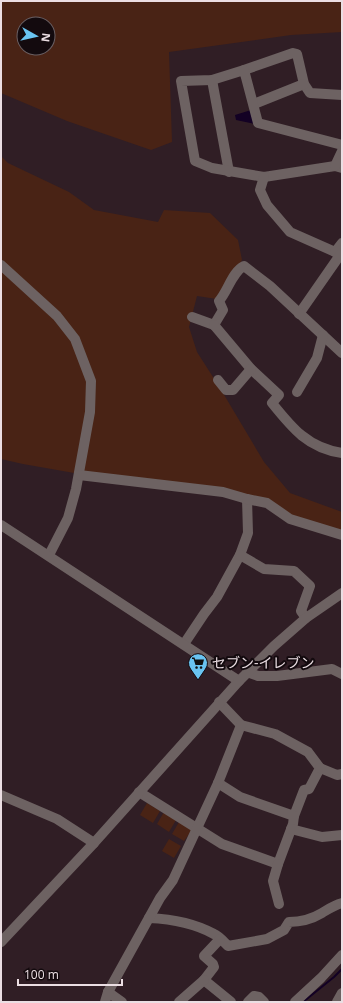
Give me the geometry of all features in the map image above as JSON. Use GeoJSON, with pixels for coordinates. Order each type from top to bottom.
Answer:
{"type":"FeatureCollection","features":[{"type":"Feature","properties":{"kind":"street"},"geometry":{"type":"LineString","coordinates":[[342,95],[313,94],[310,92],[304,84],[297,54],[293,53],[212,80],[181,81],[195,161],[212,168],[229,172],[264,177],[339,167],[342,151]]}},
{"type":"Feature","properties":{"kind":"street"},"geometry":{"type":"LineString","coordinates":[[244,70],[258,123],[342,145]]}},
{"type":"Feature","properties":{"kind":"street"},"geometry":{"type":"LineString","coordinates":[[212,80],[229,172]]}},
{"type":"Feature","properties":{"kind":"street"},"geometry":{"type":"LineString","coordinates":[[254,104],[304,84]]}},
{"type":"Feature","properties":{"kind":"street"},"geometry":{"type":"LineString","coordinates":[[264,177],[260,190],[267,205],[290,232],[339,254]]}},
{"type":"Feature","properties":{"kind":"street"},"geometry":{"type":"LineString","coordinates":[[298,314],[339,254],[342,243]]}},
{"type":"Feature","properties":{"kind":"street"},"geometry":{"type":"LineString","coordinates":[[1,266],[62,322],[75,339],[91,381],[90,412],[76,489],[68,518],[49,556]]}},
{"type":"Feature","properties":{"kind":"street"},"geometry":{"type":"LineString","coordinates":[[214,325],[223,310],[219,301],[239,268],[244,266],[270,286],[298,314],[342,353]]}},
{"type":"Feature","properties":{"kind":"street"},"geometry":{"type":"LineString","coordinates":[[192,317],[214,325],[251,369],[279,395],[272,403],[292,428],[308,440],[328,451],[342,453]]}},
{"type":"Feature","properties":{"kind":"street"},"geometry":{"type":"LineString","coordinates":[[297,392],[317,358],[323,335]]}},
{"type":"Feature","properties":{"kind":"street"},"geometry":{"type":"LineString","coordinates":[[218,380],[226,390],[233,390],[251,369]]}},
{"type":"Feature","properties":{"kind":"street"},"geometry":{"type":"LineString","coordinates":[[78,475],[223,492],[267,503],[290,519],[342,535]]}},
{"type":"Feature","properties":{"kind":"street"},"geometry":{"type":"LineString","coordinates":[[184,644],[217,597],[240,556],[248,533],[248,499]]}},
{"type":"Feature","properties":{"kind":"street"},"geometry":{"type":"LineString","coordinates":[[1,525],[239,681]]}},
{"type":"Feature","properties":{"kind":"street"},"geometry":{"type":"LineString","coordinates":[[240,556],[264,569],[294,571],[310,586],[302,611],[306,618]]}},
{"type":"Feature","properties":{"kind":"street"},"geometry":{"type":"LineString","coordinates":[[1,942],[94,843],[247,672],[306,618],[342,594]]}},
{"type":"Feature","properties":{"kind":"street"},"geometry":{"type":"LineString","coordinates":[[247,672],[258,676],[277,676],[332,669],[342,674]]}},
{"type":"Feature","properties":{"kind":"street"},"geometry":{"type":"LineString","coordinates":[[219,702],[241,725],[275,734],[308,752],[320,768],[337,775],[342,774]]}},
{"type":"Feature","properties":{"kind":"street"},"geometry":{"type":"LineString","coordinates":[[122,1002],[107,997],[160,898],[173,880],[218,783],[241,725]]}},
{"type":"Feature","properties":{"kind":"street"},"geometry":{"type":"LineString","coordinates":[[279,904],[273,881],[278,864],[294,824],[294,816],[304,790],[308,789],[320,768]]}},
{"type":"Feature","properties":{"kind":"street"},"geometry":{"type":"LineString","coordinates":[[218,783],[240,797],[294,816]]}},
{"type":"Feature","properties":{"kind":"street"},"geometry":{"type":"LineString","coordinates":[[139,792],[222,844],[278,864]]}},
{"type":"Feature","properties":{"kind":"street"},"geometry":{"type":"LineString","coordinates":[[1,795],[57,819],[94,843]]}},
{"type":"Feature","properties":{"kind":"street"},"geometry":{"type":"LineString","coordinates":[[291,829],[322,837],[342,835]]}},
{"type":"Feature","properties":{"kind":"street"},"geometry":{"type":"LineString","coordinates":[[149,918],[184,923],[215,934],[228,946],[267,939],[284,930],[289,922],[310,919],[333,905],[342,903]]}},
{"type":"Feature","properties":{"kind":"street"},"geometry":{"type":"LineString","coordinates":[[179,1002],[204,980],[214,967],[213,964],[204,956],[220,939]]}},
{"type":"Feature","properties":{"kind":"street"},"geometry":{"type":"LineString","coordinates":[[295,1002],[321,978],[342,955]]}},
{"type":"Feature","properties":{"kind":"street"},"geometry":{"type":"LineString","coordinates":[[204,980],[231,1002]]}},
{"type":"Feature","properties":{"kind":"street"},"geometry":{"type":"LineString","coordinates":[[337,1002],[342,993]]}},
{"type":"Feature","properties":{"kind":"street"},"geometry":{"type":"LineString","coordinates":[[248,1002],[254,996],[259,997],[264,1002]]}},
{"type":"Feature","properties":{"kind":"shaded area"},"geometry":{"type":"Polygon","coordinates":[[[1,1],[342,1],[342,32],[291,35],[169,52],[172,142],[151,150],[67,121],[1,93],[1,1]]]}},
{"type":"Feature","properties":{"kind":"shaded area"},"geometry":{"type":"Polygon","coordinates":[[[251,110],[255,124],[236,120],[235,115],[251,110]]]}},
{"type":"Feature","properties":{"kind":"shaded area"},"geometry":{"type":"Polygon","coordinates":[[[1,156],[8,163],[69,192],[94,210],[158,222],[164,210],[210,213],[238,240],[242,260],[217,299],[197,296],[189,327],[197,352],[264,462],[290,493],[342,512],[342,530],[299,519],[257,498],[97,477],[1,459],[1,156]]]}},
{"type":"Feature","properties":{"kind":"shaded area"},"geometry":{"type":"Polygon","coordinates":[[[147,803],[160,811],[153,823],[140,815],[147,803]]]}},
{"type":"Feature","properties":{"kind":"shaded area"},"geometry":{"type":"Polygon","coordinates":[[[164,812],[176,820],[169,832],[157,824],[164,812]]]}},
{"type":"Feature","properties":{"kind":"shaded area"},"geometry":{"type":"Polygon","coordinates":[[[179,822],[192,830],[184,841],[172,834],[179,822]]]}},
{"type":"Feature","properties":{"kind":"shaded area"},"geometry":{"type":"Polygon","coordinates":[[[169,839],[181,846],[174,858],[162,851],[169,839]]]}},
{"type":"Feature","properties":{"kind":"waterway"},"geometry":{"type":"LineString","coordinates":[[303,1002],[342,969]]}},
{"type":"Feature","properties":{"kind":"place","name":"セブン-イレブン"},"geometry":{"type":"Point","coordinates":[198,680]}}]}
